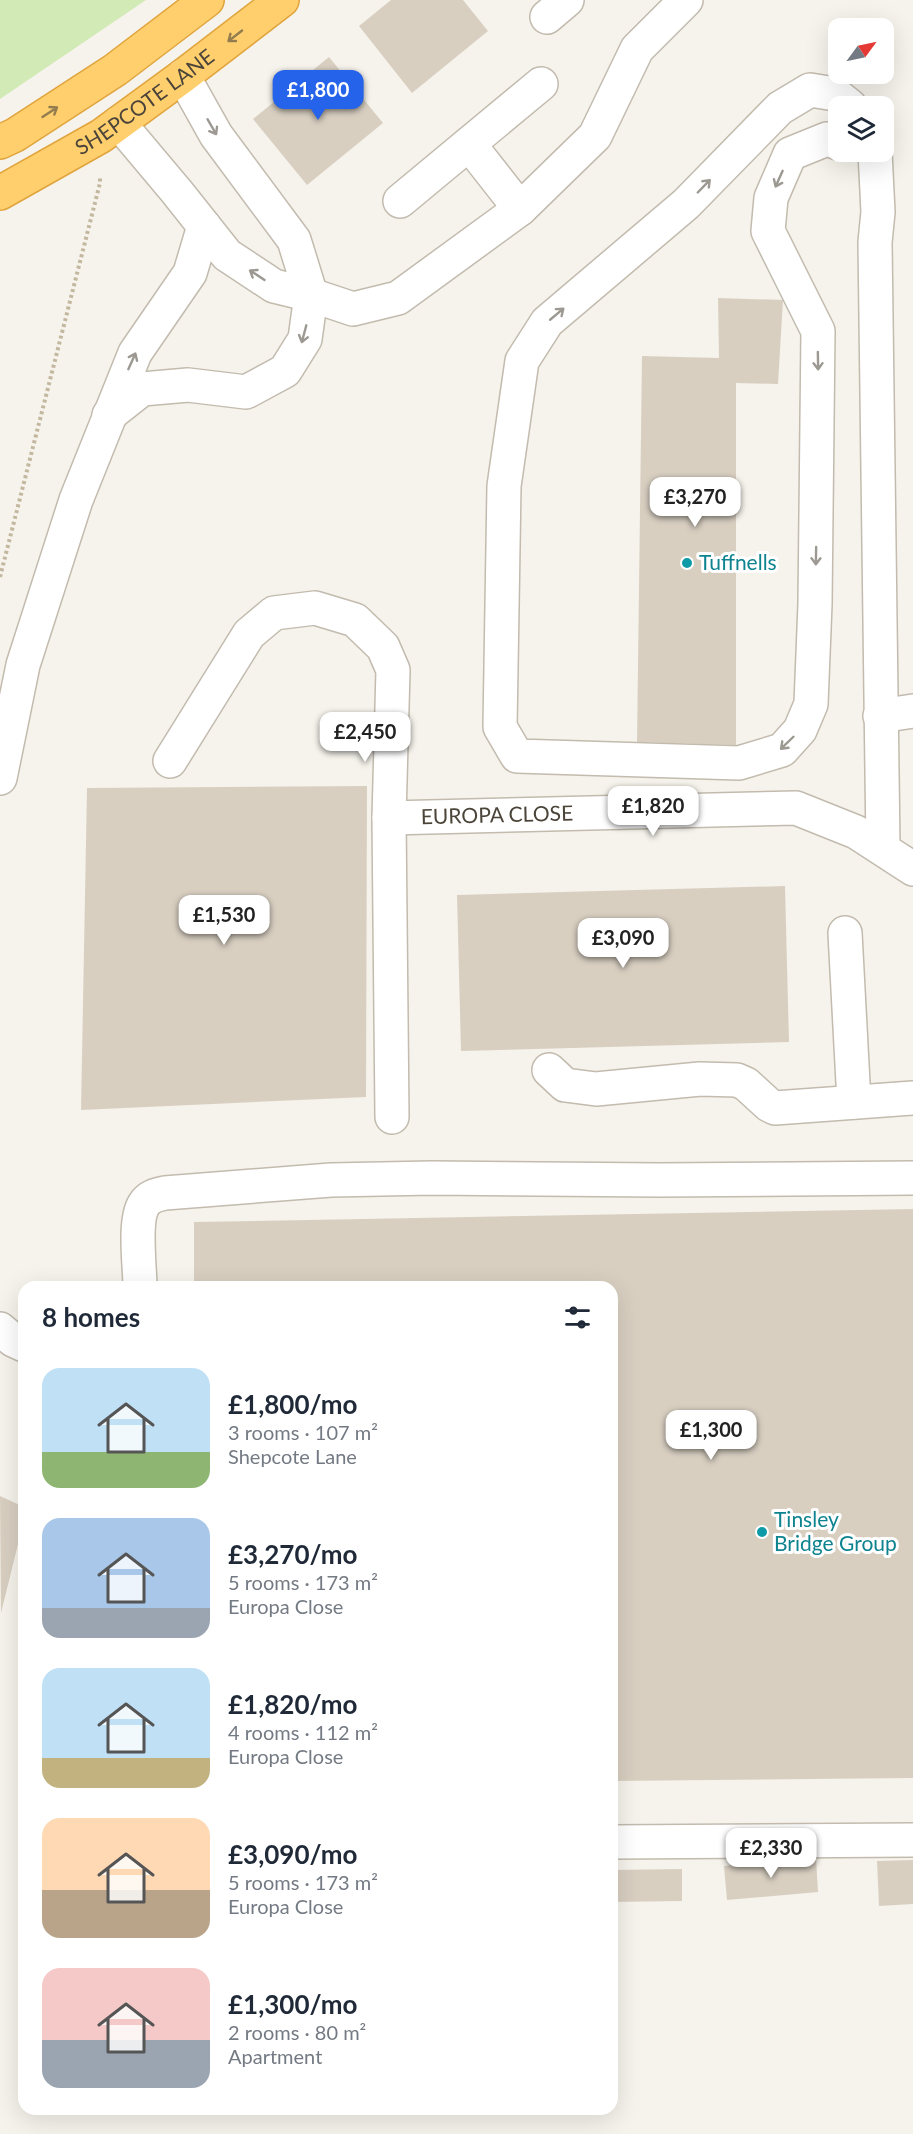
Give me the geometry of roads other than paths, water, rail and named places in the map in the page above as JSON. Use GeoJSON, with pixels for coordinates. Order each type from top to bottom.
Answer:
{"type":"FeatureCollection","features":[{"type":"Feature","properties":{"kind":"highway","name":"SHEPCOTE LANE"},"geometry":{"type":"LineString","coordinates":[[0,142],[15,135],[115,70],[207,0]]}},
{"type":"Feature","properties":{"kind":"highway","name":"SHEPCOTE LANE"},"geometry":{"type":"LineString","coordinates":[[0,193],[110,130],[282,0]]}},
{"type":"Feature","properties":{"kind":"highway"},"geometry":{"type":"LineString","coordinates":[[110,130],[115,70],[154,64],[183,76]]}},
{"type":"Feature","properties":{"kind":"street"},"geometry":{"type":"LineString","coordinates":[[110,130],[204,226],[227,255],[274,286],[353,309],[398,298],[520,209],[595,136],[636,50],[686,0]]}},
{"type":"Feature","properties":{"kind":"street"},"geometry":{"type":"LineString","coordinates":[[110,415],[142,389],[188,385],[246,392],[285,371],[305,339],[311,295],[294,240],[216,135],[183,76]]}},
{"type":"Feature","properties":{"kind":"street"},"geometry":{"type":"LineString","coordinates":[[400,201],[541,84]]}},
{"type":"Feature","properties":{"kind":"street"},"geometry":{"type":"LineString","coordinates":[[828,139],[790,154],[771,198],[768,231],[818,331],[811,704],[800,730],[782,750],[739,763],[517,756],[500,727],[500,716],[504,486],[522,361],[547,322],[686,204],[780,108],[810,90],[838,96]]}},
{"type":"Feature","properties":{"kind":"street"},"geometry":{"type":"LineString","coordinates":[[469,144],[520,209]]}},
{"type":"Feature","properties":{"kind":"street"},"geometry":{"type":"LineString","coordinates":[[854,162],[867,190],[876,232]]}},
{"type":"Feature","properties":{"kind":"street"},"geometry":{"type":"LineString","coordinates":[[875,162],[883,848]]}},
{"type":"Feature","properties":{"kind":"street"},"geometry":{"type":"LineString","coordinates":[[0,778],[23,665],[76,500],[135,353],[190,273],[204,226]]}},
{"type":"Feature","properties":{"kind":"street"},"geometry":{"type":"LineString","coordinates":[[170,761],[249,634],[274,613],[315,608],[355,620],[382,647],[393,670],[389,818],[392,1117]]}},
{"type":"Feature","properties":{"kind":"street"},"geometry":{"type":"LineString","coordinates":[[880,716],[913,711]]}},
{"type":"Feature","properties":{"kind":"street","name":"EUROPA CLOSE"},"geometry":{"type":"LineString","coordinates":[[389,818],[796,808],[841,825],[883,848],[913,869]]}},
{"type":"Feature","properties":{"kind":"street"},"geometry":{"type":"LineString","coordinates":[[838,1103],[845,933]]}},
{"type":"Feature","properties":{"kind":"street"},"geometry":{"type":"LineString","coordinates":[[549,1070],[565,1085],[596,1089],[700,1079],[737,1080],[746,1084],[772,1107],[913,1098]]}},
{"type":"Feature","properties":{"kind":"street"},"geometry":{"type":"LineString","coordinates":[[140,1281],[138,1216],[143,1205],[151,1198],[165,1193],[331,1180],[913,1178]]}},
{"type":"Feature","properties":{"kind":"street"},"geometry":{"type":"LineString","coordinates":[[0,1329],[18,1342]]}},
{"type":"Feature","properties":{"kind":"street"},"geometry":{"type":"LineString","coordinates":[[618,1842],[913,1840]]}},
{"type":"Feature","properties":{"kind":"place","name":"Tuffnells"},"geometry":{"type":"Point","coordinates":[687,563]}},
{"type":"Feature","properties":{"kind":"place","name":"Tinsley Bridge Group"},"geometry":{"type":"Point","coordinates":[762,1532]}}]}
